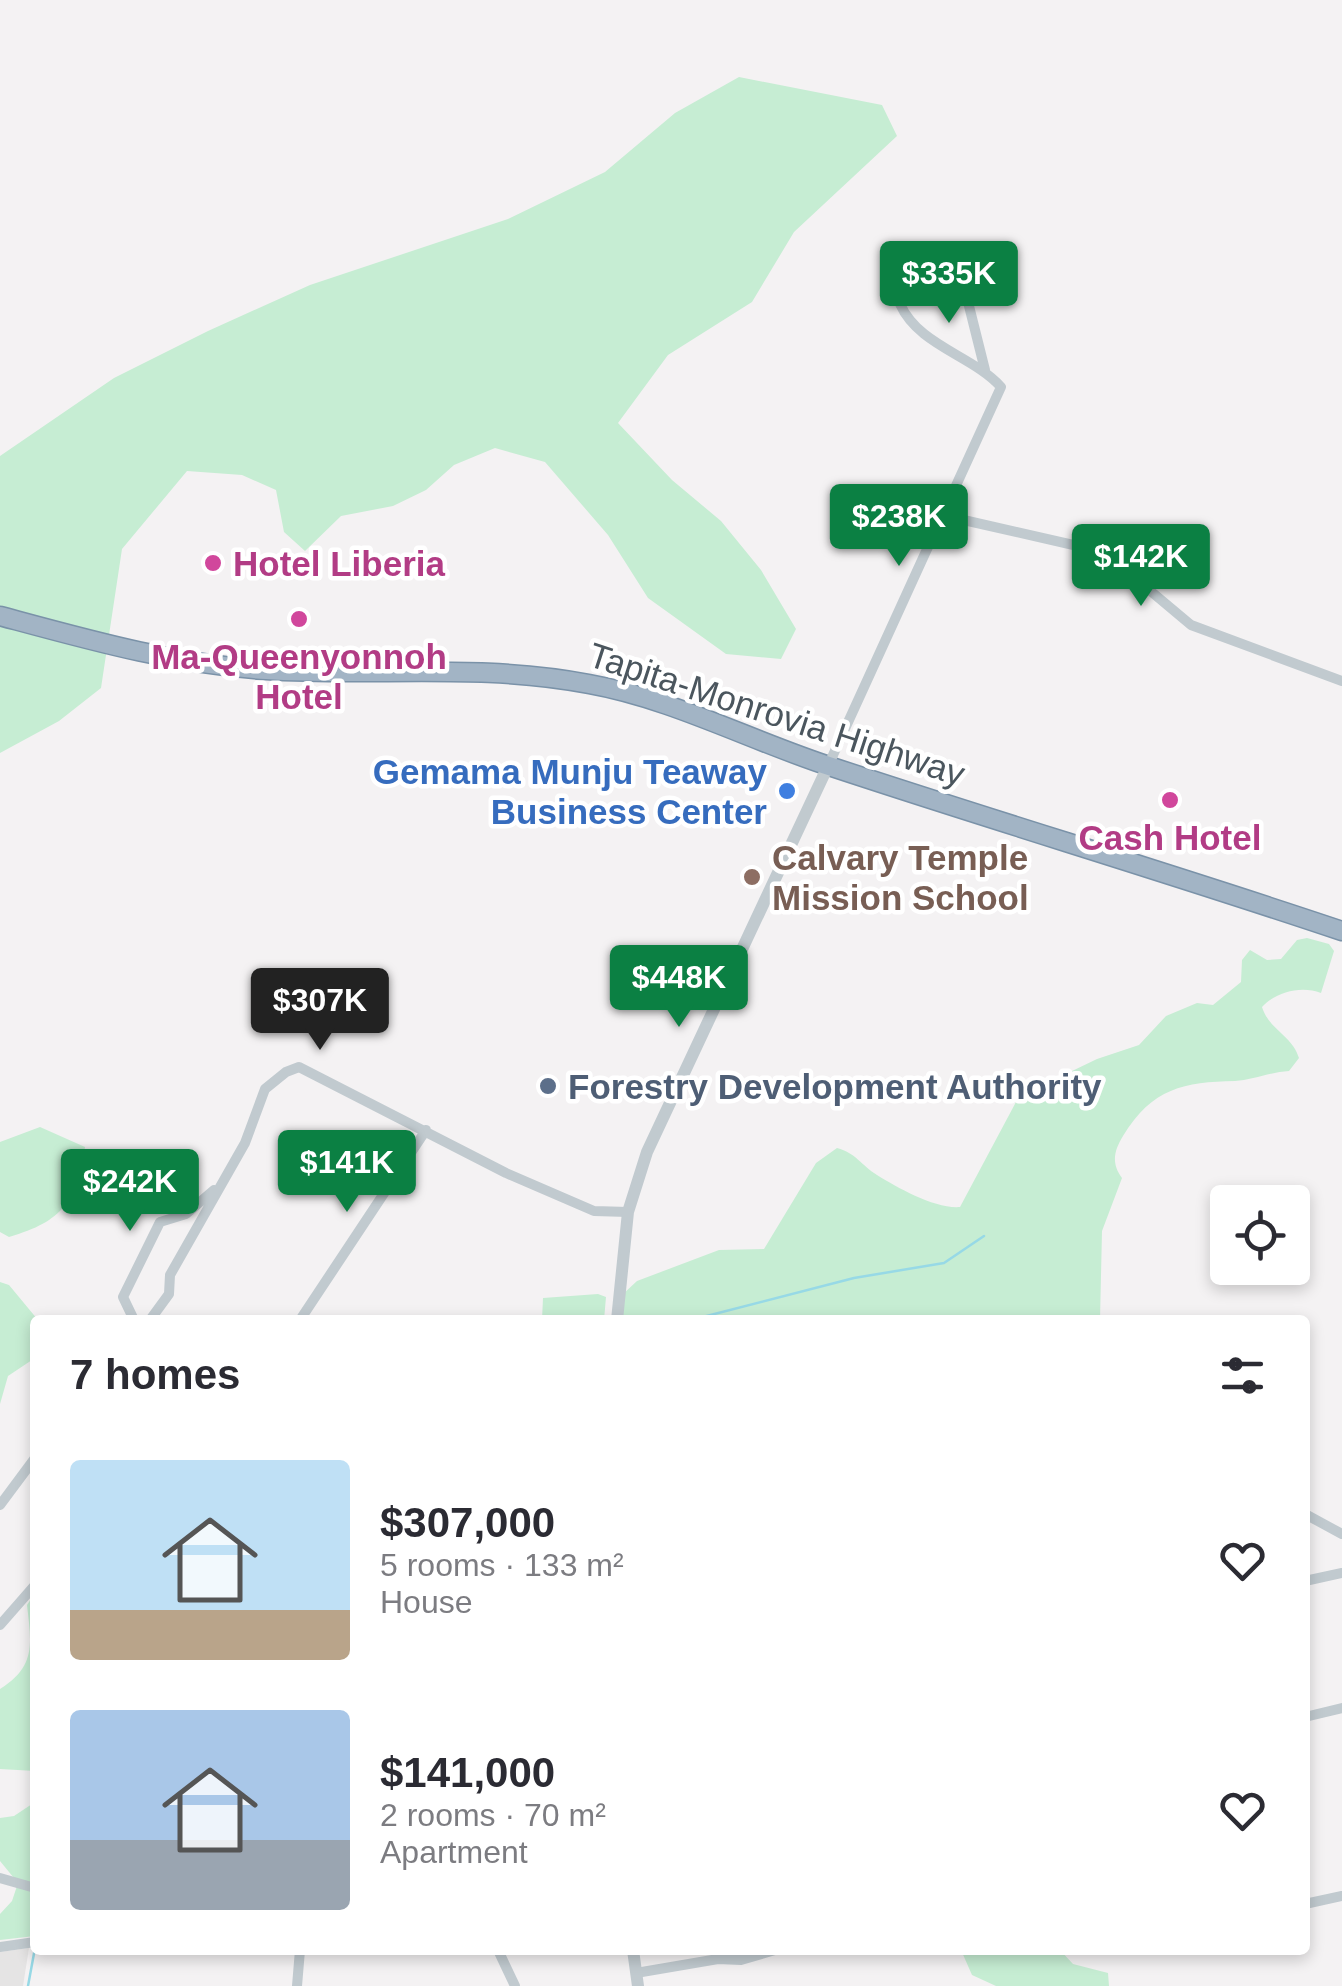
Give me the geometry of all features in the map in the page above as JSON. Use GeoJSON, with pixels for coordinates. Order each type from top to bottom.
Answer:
{"type":"FeatureCollection","features":[{"type":"Feature","properties":{"kind":"highway","name":"Tapita-Monrovia Highway"},"geometry":{"type":"LineString","coordinates":[[0,616],[142,655],[198,664],[270,670],[510,672],[594,684],[645,698],[828,766],[1342,931]]}},
{"type":"Feature","properties":{"kind":"street"},"geometry":{"type":"LineString","coordinates":[[964,254],[962,278],[985,370]]}},
{"type":"Feature","properties":{"kind":"street"},"geometry":{"type":"LineString","coordinates":[[618,1315],[628,1212],[647,1152],[946,516],[1002,387],[985,370],[914,328],[900,304],[906,283]]}},
{"type":"Feature","properties":{"kind":"street"},"geometry":{"type":"LineString","coordinates":[[946,516],[1104,552],[1191,625],[1342,681]]}},
{"type":"Feature","properties":{"kind":"street"},"geometry":{"type":"LineString","coordinates":[[154,1315],[169,1294],[170,1274],[245,1143],[266,1090],[286,1072],[299,1068],[594,1211],[628,1212]]}},
{"type":"Feature","properties":{"kind":"street"},"geometry":{"type":"LineString","coordinates":[[303,1315],[426,1130]]}},
{"type":"Feature","properties":{"kind":"street"},"geometry":{"type":"LineString","coordinates":[[132,1315],[124,1298],[160,1222],[186,1214],[218,1186]]}},
{"type":"Feature","properties":{"kind":"street"},"geometry":{"type":"LineString","coordinates":[[0,1505],[30,1465]]}},
{"type":"Feature","properties":{"kind":"street"},"geometry":{"type":"LineString","coordinates":[[1310,1517],[1342,1534]]}},
{"type":"Feature","properties":{"kind":"street"},"geometry":{"type":"LineString","coordinates":[[1310,1580],[1342,1573]]}},
{"type":"Feature","properties":{"kind":"street"},"geometry":{"type":"LineString","coordinates":[[0,1625],[30,1591]]}},
{"type":"Feature","properties":{"kind":"street"},"geometry":{"type":"LineString","coordinates":[[1310,1715],[1342,1708]]}},
{"type":"Feature","properties":{"kind":"street"},"geometry":{"type":"LineString","coordinates":[[0,1878],[30,1887]]}},
{"type":"Feature","properties":{"kind":"street"},"geometry":{"type":"LineString","coordinates":[[1310,1903],[1342,1896]]}},
{"type":"Feature","properties":{"kind":"street"},"geometry":{"type":"LineString","coordinates":[[2,1947],[30,1943]]}},
{"type":"Feature","properties":{"kind":"street"},"geometry":{"type":"LineString","coordinates":[[297,1986],[300,1955]]}},
{"type":"Feature","properties":{"kind":"street"},"geometry":{"type":"LineString","coordinates":[[500,1955],[515,1986]]}},
{"type":"Feature","properties":{"kind":"street"},"geometry":{"type":"LineString","coordinates":[[633,1955],[637,1980],[758,1955]]}},
{"type":"Feature","properties":{"kind":"shaded area"},"geometry":{"type":"Polygon","coordinates":[[[29,1948],[23,1986],[0,1986],[0,1952],[29,1948]]]}},
{"type":"Feature","properties":{"kind":"green space"},"geometry":{"type":"Polygon","coordinates":[[[739,77],[882,105],[897,136],[794,232],[752,302],[668,355],[618,423],[672,480],[721,521],[761,570],[796,629],[781,659],[726,654],[648,598],[608,535],[545,462],[495,448],[454,465],[426,490],[393,506],[341,516],[305,551],[284,532],[276,490],[242,475],[187,471],[122,549],[101,688],[59,721],[0,753],[0,456],[114,378],[208,331],[310,285],[508,219],[605,172],[675,113],[739,77]]]}},
{"type":"Feature","properties":{"kind":"green space"},"geometry":{"type":"Polygon","coordinates":[[[1307,938],[1329,944],[1334,951],[1321,993],[1289,991],[1262,1007],[1296,1050],[1299,1058],[1289,1071],[1200,1083],[1171,1091],[1146,1107],[1120,1141],[1115,1162],[1122,1178],[1102,1231],[1100,1315],[619,1315],[622,1295],[637,1281],[719,1250],[764,1249],[816,1163],[837,1148],[906,1191],[939,1205],[960,1207],[1016,1102],[1042,1094],[1070,1072],[1097,1059],[1139,1045],[1166,1016],[1197,1003],[1213,1005],[1241,982],[1242,960],[1250,950],[1267,960],[1281,959],[1297,940],[1307,938]]]}},
{"type":"Feature","properties":{"kind":"green space"},"geometry":{"type":"Polygon","coordinates":[[[40,1127],[85,1147],[77,1182],[55,1216],[9,1237],[0,1232],[0,1142],[40,1127]]]}},
{"type":"Feature","properties":{"kind":"green space"},"geometry":{"type":"Polygon","coordinates":[[[0,1282],[9,1285],[34,1315],[30,1315],[30,1361],[8,1376],[0,1404],[0,1282]]]}},
{"type":"Feature","properties":{"kind":"green space"},"geometry":{"type":"Polygon","coordinates":[[[598,1294],[606,1297],[604,1315],[542,1315],[543,1298],[598,1294]]]}},
{"type":"Feature","properties":{"kind":"green space"},"geometry":{"type":"Polygon","coordinates":[[[30,1642],[30,1771],[0,1769],[0,1689],[20,1671],[30,1642]]]}},
{"type":"Feature","properties":{"kind":"green space"},"geometry":{"type":"Polygon","coordinates":[[[30,1805],[30,1937],[0,1940],[0,1914],[12,1901],[18,1883],[0,1861],[0,1818],[14,1816],[30,1805]]]}},
{"type":"Feature","properties":{"kind":"green space"},"geometry":{"type":"Polygon","coordinates":[[[963,1955],[1065,1955],[1073,1964],[1108,1973],[1109,1986],[996,1986],[972,1975],[963,1955]]]}},
{"type":"Feature","properties":{"kind":"waterway"},"geometry":{"type":"LineString","coordinates":[[710,1315],[854,1278],[944,1263],[984,1236]]}},
{"type":"Feature","properties":{"kind":"waterway"},"geometry":{"type":"LineString","coordinates":[[28,1986],[34,1955]]}},
{"type":"Feature","properties":{"kind":"place","name":"Hotel Liberia"},"geometry":{"type":"Point","coordinates":[213,563]}},
{"type":"Feature","properties":{"kind":"place","name":"Ma-Queenyonnoh Hotel"},"geometry":{"type":"Point","coordinates":[299,619]}},
{"type":"Feature","properties":{"kind":"place","name":"Gemama Munju Teaway Business Center"},"geometry":{"type":"Point","coordinates":[787,791]}},
{"type":"Feature","properties":{"kind":"place","name":"Cash Hotel"},"geometry":{"type":"Point","coordinates":[1170,800]}},
{"type":"Feature","properties":{"kind":"place","name":"Calvary Temple Mission School"},"geometry":{"type":"Point","coordinates":[752,877]}},
{"type":"Feature","properties":{"kind":"place","name":"Forestry Development Authority"},"geometry":{"type":"Point","coordinates":[548,1086]}}]}
